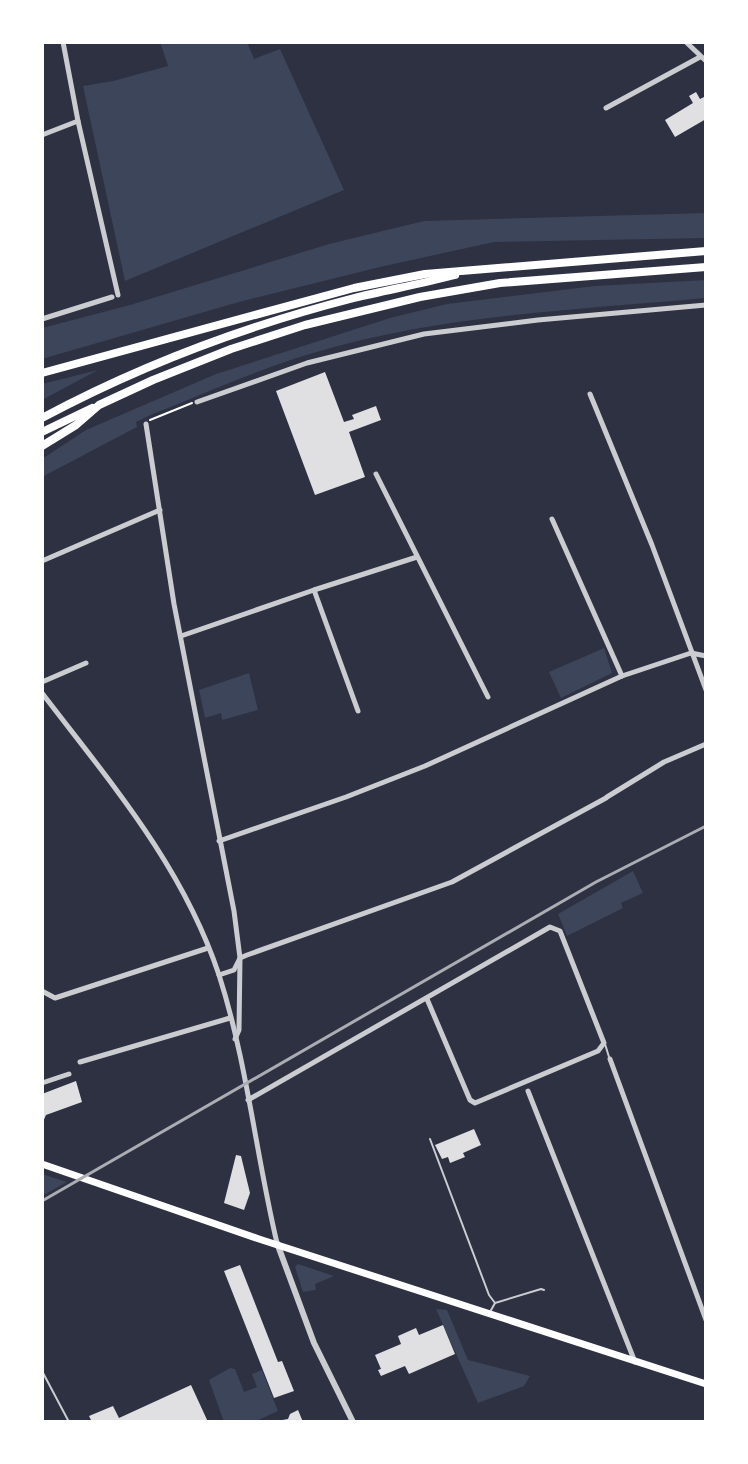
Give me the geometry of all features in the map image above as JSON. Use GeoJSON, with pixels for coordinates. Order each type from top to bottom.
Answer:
{"type":"FeatureCollection","features":[{"type":"Feature","properties":{"kind":"highway"},"geometry":{"type":"LineString","coordinates":[[42,373],[354,288],[425,274],[706,251]]}},
{"type":"Feature","properties":{"kind":"highway"},"geometry":{"type":"LineString","coordinates":[[42,432],[153,380],[231,349],[305,325],[420,297],[500,283],[706,267]]}},
{"type":"Feature","properties":{"kind":"highway"},"geometry":{"type":"LineString","coordinates":[[42,418],[166,359],[222,337],[356,298],[482,268]]}},
{"type":"Feature","properties":{"kind":"highway"},"geometry":{"type":"LineString","coordinates":[[42,446],[76,425],[99,405]]}},
{"type":"Feature","properties":{"kind":"main road"},"geometry":{"type":"LineString","coordinates":[[42,1164],[706,1384]]}},
{"type":"Feature","properties":{"kind":"street"},"geometry":{"type":"LineString","coordinates":[[42,319],[115,296],[63,42]]}},
{"type":"Feature","properties":{"kind":"street"},"geometry":{"type":"LineString","coordinates":[[606,108],[703,59],[686,42]]}},
{"type":"Feature","properties":{"kind":"street"},"geometry":{"type":"LineString","coordinates":[[42,135],[78,121]]}},
{"type":"Feature","properties":{"kind":"street"},"geometry":{"type":"LineString","coordinates":[[197,402],[307,363],[435,332],[706,305]]}},
{"type":"Feature","properties":{"kind":"street"},"geometry":{"type":"LineString","coordinates":[[590,394],[657,557],[706,690]]}},
{"type":"Feature","properties":{"kind":"street"},"geometry":{"type":"LineString","coordinates":[[146,424],[240,958],[239,1030],[235,1039]]}},
{"type":"Feature","properties":{"kind":"street"},"geometry":{"type":"LineString","coordinates":[[376,474],[488,697]]}},
{"type":"Feature","properties":{"kind":"street"},"geometry":{"type":"LineString","coordinates":[[42,561],[160,510]]}},
{"type":"Feature","properties":{"kind":"street"},"geometry":{"type":"LineString","coordinates":[[552,519],[622,676]]}},
{"type":"Feature","properties":{"kind":"street"},"geometry":{"type":"LineString","coordinates":[[181,636],[417,557]]}},
{"type":"Feature","properties":{"kind":"street"},"geometry":{"type":"LineString","coordinates":[[314,590],[358,711]]}},
{"type":"Feature","properties":{"kind":"street"},"geometry":{"type":"LineString","coordinates":[[219,841],[425,766],[622,676],[691,653],[706,656]]}},
{"type":"Feature","properties":{"kind":"street"},"geometry":{"type":"LineString","coordinates":[[42,682],[86,663]]}},
{"type":"Feature","properties":{"kind":"street"},"geometry":{"type":"LineString","coordinates":[[42,693],[147,829],[208,948],[219,975],[235,1039],[277,1243],[314,1343],[353,1422]]}},
{"type":"Feature","properties":{"kind":"street"},"geometry":{"type":"LineString","coordinates":[[219,975],[234,970],[240,958],[452,882],[607,798],[664,762],[706,744]]}},
{"type":"Feature","properties":{"kind":"street"},"geometry":{"type":"LineString","coordinates":[[248,1100],[550,927],[560,931],[604,1043],[598,1051],[475,1103],[470,1100],[427,999]]}},
{"type":"Feature","properties":{"kind":"street"},"geometry":{"type":"LineString","coordinates":[[42,991],[55,998],[208,948]]}},
{"type":"Feature","properties":{"kind":"street"},"geometry":{"type":"LineString","coordinates":[[80,1062],[230,1018]]}},
{"type":"Feature","properties":{"kind":"street"},"geometry":{"type":"LineString","coordinates":[[610,1059],[706,1320]]}},
{"type":"Feature","properties":{"kind":"street"},"geometry":{"type":"LineString","coordinates":[[42,1083],[69,1074]]}},
{"type":"Feature","properties":{"kind":"street"},"geometry":{"type":"LineString","coordinates":[[528,1091],[635,1362]]}},
{"type":"Feature","properties":{"kind":"lane"},"geometry":{"type":"LineString","coordinates":[[604,1043],[610,1059]]}},
{"type":"Feature","properties":{"kind":"lane"},"geometry":{"type":"LineString","coordinates":[[430,1139],[489,1295],[495,1303]]}},
{"type":"Feature","properties":{"kind":"lane"},"geometry":{"type":"LineString","coordinates":[[489,1313],[495,1303],[544,1290]]}},
{"type":"Feature","properties":{"kind":"lane"},"geometry":{"type":"LineString","coordinates":[[42,1371],[69,1422]]}},
{"type":"Feature","properties":{"kind":"path"},"geometry":{"type":"LineString","coordinates":[[146,424],[197,402]]}},
{"type":"Feature","properties":{"kind":"shaded area"},"geometry":{"type":"Polygon","coordinates":[[[160,42],[247,42],[254,59],[280,49],[344,190],[125,281],[83,86],[168,66],[160,42]]]}},
{"type":"Feature","properties":{"kind":"shaded area"},"geometry":{"type":"Polygon","coordinates":[[[706,213],[706,238],[494,242],[239,302],[42,359],[42,328],[130,305],[329,244],[424,221],[706,213]]]}},
{"type":"Feature","properties":{"kind":"shaded area"},"geometry":{"type":"Polygon","coordinates":[[[706,280],[706,298],[459,322],[361,340],[313,353],[153,414],[136,422],[137,427],[42,477],[42,459],[86,430],[216,374],[390,318],[447,304],[595,286],[706,280]]]}},
{"type":"Feature","properties":{"kind":"shaded area"},"geometry":{"type":"Polygon","coordinates":[[[98,370],[42,400],[42,384],[98,370]]]}},
{"type":"Feature","properties":{"kind":"shaded area"},"geometry":{"type":"Polygon","coordinates":[[[604,648],[612,673],[561,698],[549,672],[604,648]]]}},
{"type":"Feature","properties":{"kind":"shaded area"},"geometry":{"type":"Polygon","coordinates":[[[249,673],[258,710],[222,720],[221,713],[205,718],[199,690],[249,673]]]}},
{"type":"Feature","properties":{"kind":"shaded area"},"geometry":{"type":"Polygon","coordinates":[[[633,871],[643,893],[621,903],[623,908],[567,936],[558,914],[633,871]]]}},
{"type":"Feature","properties":{"kind":"shaded area"},"geometry":{"type":"Polygon","coordinates":[[[42,1174],[67,1182],[42,1196],[42,1174]]]}},
{"type":"Feature","properties":{"kind":"shaded area"},"geometry":{"type":"Polygon","coordinates":[[[298,1264],[334,1276],[315,1284],[316,1290],[303,1292],[295,1267],[298,1264]]]}},
{"type":"Feature","properties":{"kind":"shaded area"},"geometry":{"type":"Polygon","coordinates":[[[436,1309],[447,1310],[468,1360],[530,1376],[524,1386],[478,1403],[436,1309]]]}},
{"type":"Feature","properties":{"kind":"shaded area"},"geometry":{"type":"Polygon","coordinates":[[[230,1368],[235,1369],[244,1392],[257,1387],[252,1374],[262,1370],[278,1411],[254,1422],[224,1422],[209,1380],[230,1368]]]}},
{"type":"Feature","properties":{"kind":"building"},"geometry":{"type":"Polygon","coordinates":[[[696,92],[700,99],[706,96],[706,119],[675,137],[665,120],[693,103],[689,96],[696,92]]]}},
{"type":"Feature","properties":{"kind":"building"},"geometry":{"type":"Polygon","coordinates":[[[325,372],[344,422],[354,419],[352,415],[376,406],[381,420],[349,432],[365,477],[315,495],[276,391],[325,372]]]}},
{"type":"Feature","properties":{"kind":"building"},"geometry":{"type":"Polygon","coordinates":[[[76,1081],[82,1102],[46,1115],[42,1124],[42,1094],[76,1081]]]}},
{"type":"Feature","properties":{"kind":"building"},"geometry":{"type":"Polygon","coordinates":[[[474,1129],[481,1145],[450,1163],[448,1157],[442,1159],[435,1145],[474,1129]]]}},
{"type":"Feature","properties":{"kind":"building"},"geometry":{"type":"Polygon","coordinates":[[[236,1155],[241,1156],[250,1193],[244,1210],[224,1203],[236,1155]]]}},
{"type":"Feature","properties":{"kind":"building"},"geometry":{"type":"Polygon","coordinates":[[[240,1265],[278,1362],[282,1361],[294,1391],[274,1398],[224,1271],[240,1265]]]}},
{"type":"Feature","properties":{"kind":"building"},"geometry":{"type":"Polygon","coordinates":[[[443,1325],[455,1354],[409,1374],[405,1366],[381,1376],[375,1355],[401,1344],[398,1336],[416,1328],[419,1335],[443,1325]]]}},
{"type":"Feature","properties":{"kind":"building"},"geometry":{"type":"Polygon","coordinates":[[[191,1385],[208,1422],[92,1422],[89,1416],[113,1406],[119,1418],[191,1385]]]}},
{"type":"Feature","properties":{"kind":"building"},"geometry":{"type":"Polygon","coordinates":[[[298,1410],[303,1422],[271,1422],[288,1419],[298,1410]]]}},
{"type":"Feature","properties":{"kind":"railway"},"geometry":{"type":"LineString","coordinates":[[42,1201],[596,882],[706,826]]}}]}
